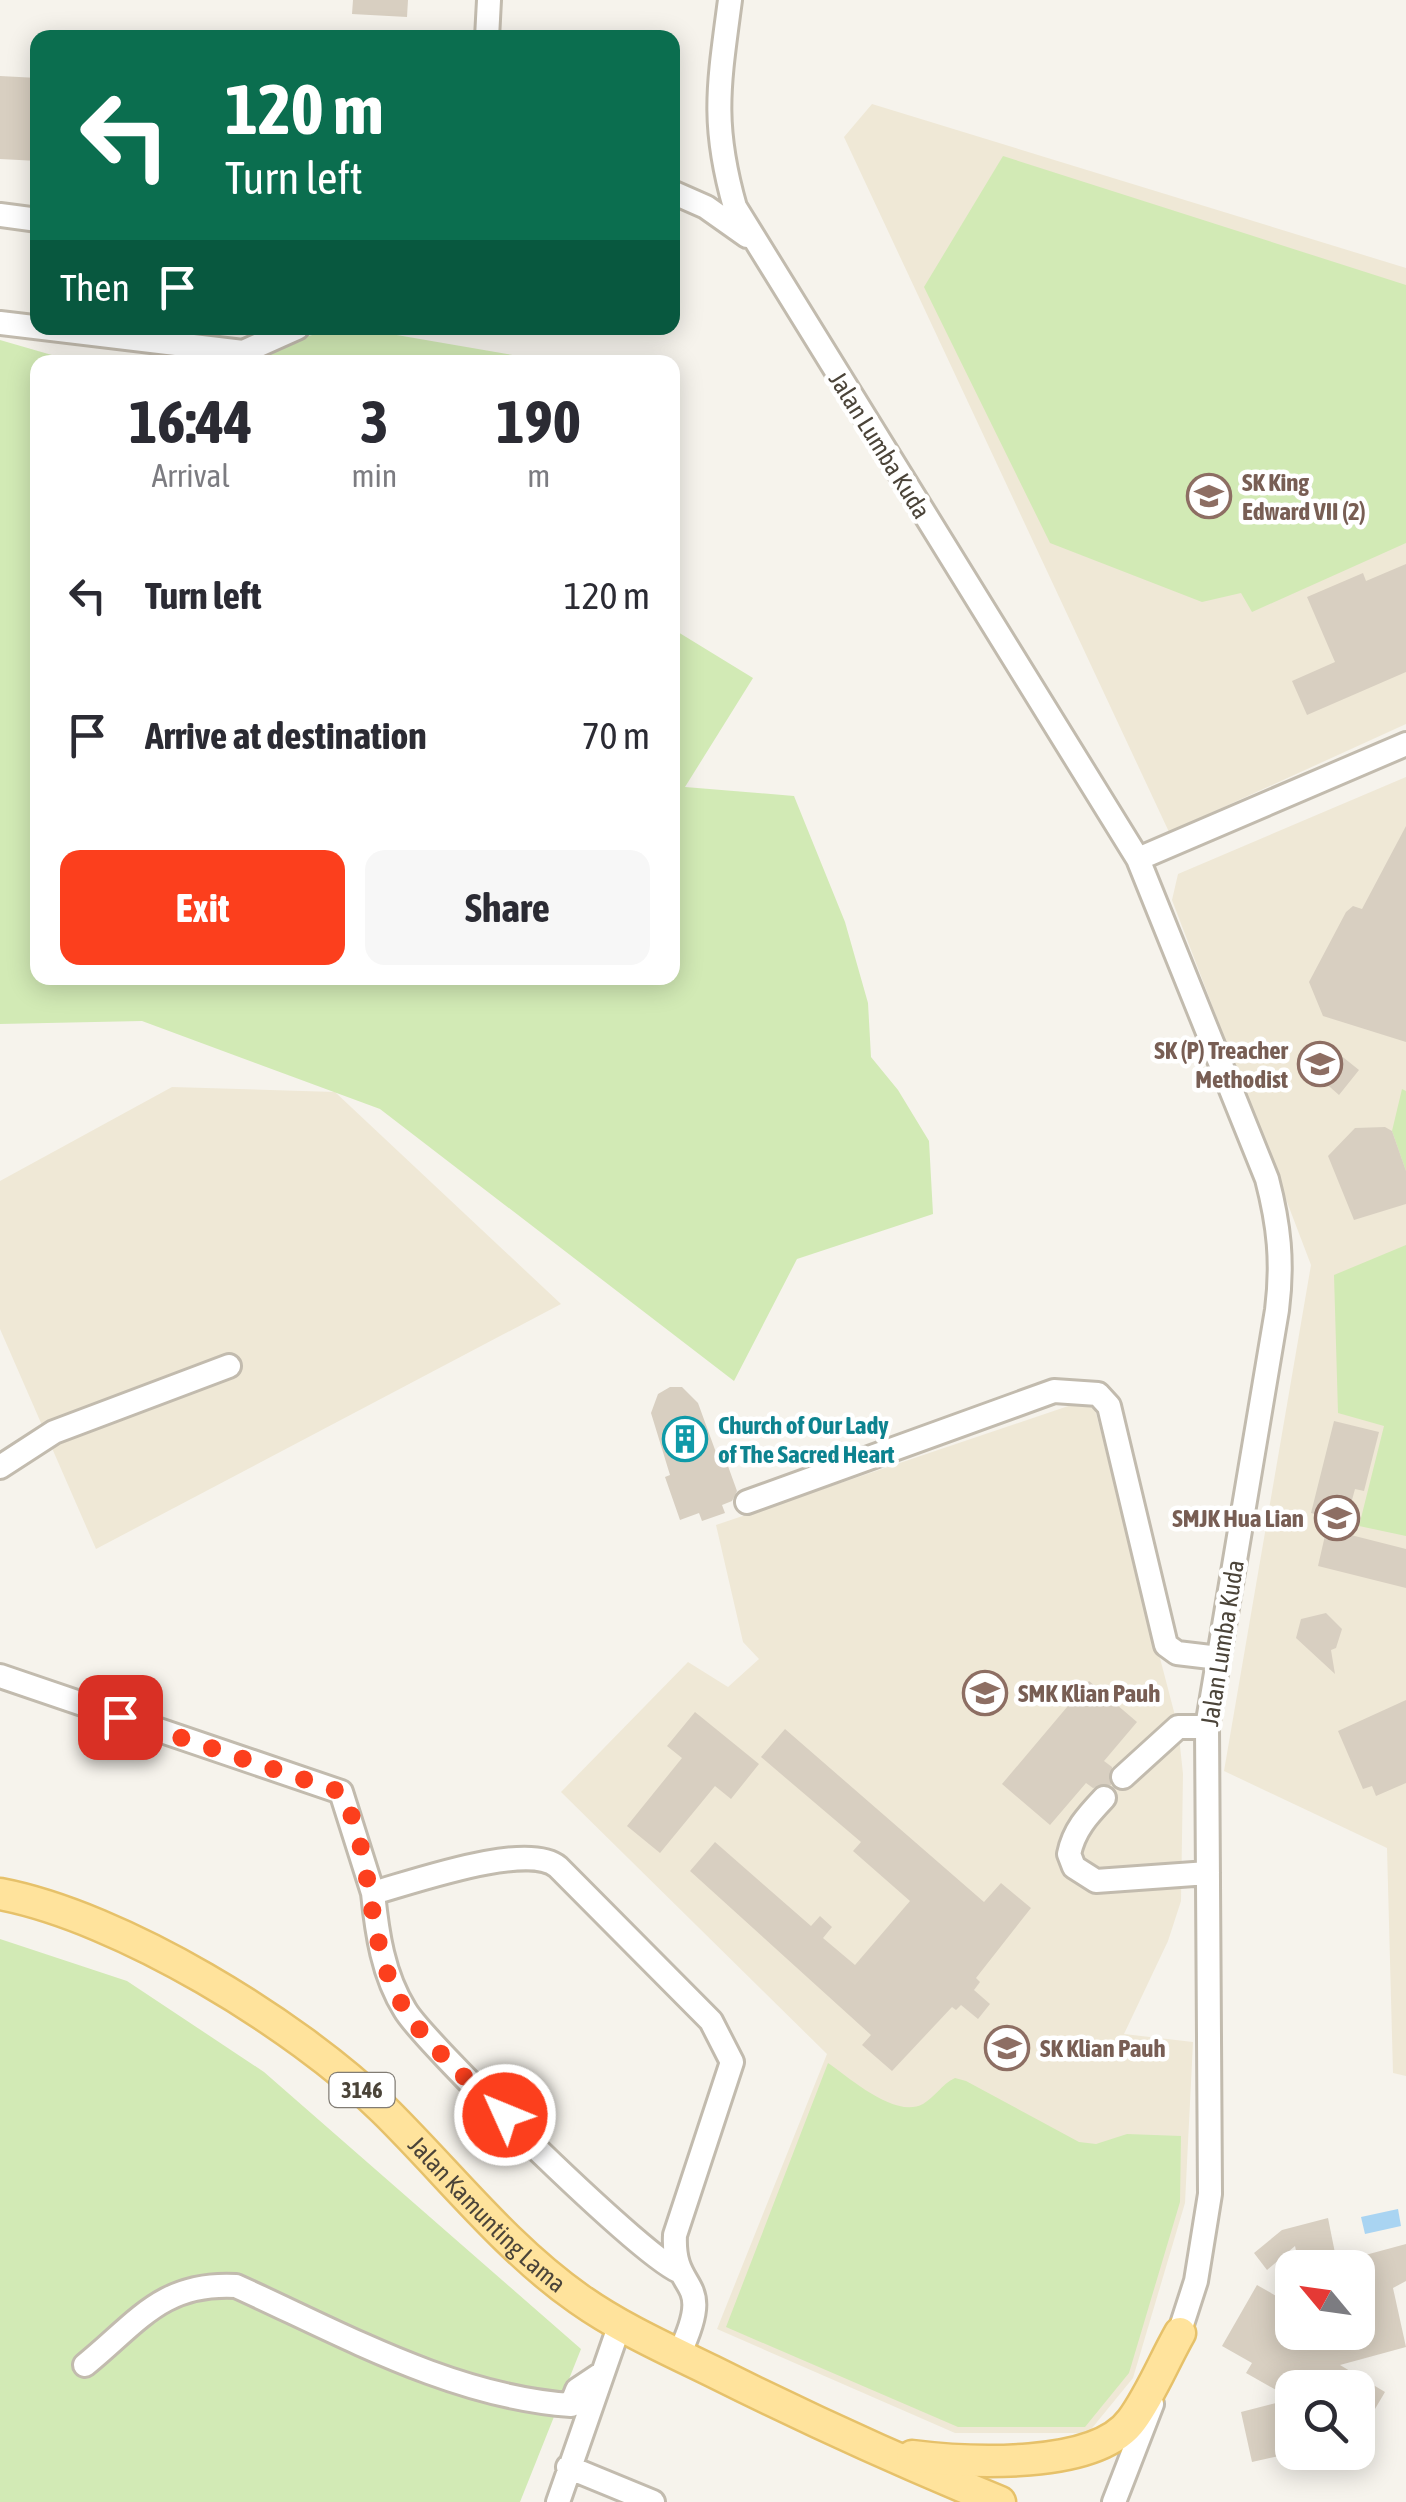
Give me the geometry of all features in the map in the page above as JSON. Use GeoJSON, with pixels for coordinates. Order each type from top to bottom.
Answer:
{"type":"FeatureCollection","features":[{"type":"Feature","properties":{"kind":"main road","name":"Jalan Kamunting Lama"},"geometry":{"type":"LineString","coordinates":[[0,1894],[106,1930],[223,1989],[290,2032],[382,2108],[550,2278],[620,2324],[969,2494],[1000,2502]]}},
{"type":"Feature","properties":{"kind":"main road"},"geometry":{"type":"LineString","coordinates":[[884,2452],[936,2459],[1033,2460],[1084,2453],[1110,2442],[1131,2422],[1180,2333]]}},
{"type":"Feature","properties":{"kind":"street"},"geometry":{"type":"LineString","coordinates":[[487,30],[489,0]]}},
{"type":"Feature","properties":{"kind":"street","name":"Jalan Lumba Kuda"},"geometry":{"type":"LineString","coordinates":[[730,0],[716,107],[722,160],[750,238],[1138,859],[1267,1178],[1283,1258],[1207,1727],[1210,2194],[1196,2281],[1180,2333],[1114,2502]]}},
{"type":"Feature","properties":{"kind":"street"},"geometry":{"type":"LineString","coordinates":[[680,196],[706,207],[750,238]]}},
{"type":"Feature","properties":{"kind":"street"},"geometry":{"type":"LineString","coordinates":[[0,215],[30,219]]}},
{"type":"Feature","properties":{"kind":"street"},"geometry":{"type":"LineString","coordinates":[[0,323],[30,326]]}},
{"type":"Feature","properties":{"kind":"street"},"geometry":{"type":"LineString","coordinates":[[141,335],[243,352],[281,335]]}},
{"type":"Feature","properties":{"kind":"street"},"geometry":{"type":"LineString","coordinates":[[1138,859],[1406,744]]}},
{"type":"Feature","properties":{"kind":"street"},"geometry":{"type":"LineString","coordinates":[[0,1466],[54,1432],[229,1366]]}},
{"type":"Feature","properties":{"kind":"street"},"geometry":{"type":"LineString","coordinates":[[747,1502],[1054,1392],[1098,1394],[1109,1406],[1166,1645],[1177,1653],[1219,1658]]}},
{"type":"Feature","properties":{"kind":"street"},"geometry":{"type":"LineString","coordinates":[[0,1676],[341,1792],[372,1893],[389,1978],[422,2034],[616,2223],[660,2262],[682,2272]]}},
{"type":"Feature","properties":{"kind":"street"},"geometry":{"type":"LineString","coordinates":[[1123,1777],[1178,1727],[1207,1727]]}},
{"type":"Feature","properties":{"kind":"street"},"geometry":{"type":"LineString","coordinates":[[1104,1798],[1078,1826],[1068,1854],[1085,1876],[1096,1881],[1208,1873]]}},
{"type":"Feature","properties":{"kind":"street"},"geometry":{"type":"LineString","coordinates":[[372,1893],[504,1858],[548,1858],[712,2021],[732,2062],[680,2212],[674,2251],[694,2288],[697,2307],[679,2354]]}},
{"type":"Feature","properties":{"kind":"street"},"geometry":{"type":"LineString","coordinates":[[84,2365],[168,2294],[207,2284],[236,2286],[400,2361],[524,2402],[571,2406],[577,2390],[601,2374]]}},
{"type":"Feature","properties":{"kind":"street"},"geometry":{"type":"LineString","coordinates":[[558,2502],[620,2324]]}},
{"type":"Feature","properties":{"kind":"street"},"geometry":{"type":"LineString","coordinates":[[568,2466],[653,2502]]}},
{"type":"Feature","properties":{"kind":"shaded area","name":"SK King Edward VII (2)"},"geometry":{"type":"Polygon","coordinates":[[[872,104],[1406,268],[1406,724],[1169,832],[844,137],[872,104]]]}},
{"type":"Feature","properties":{"kind":"shaded area"},"geometry":{"type":"Polygon","coordinates":[[[1406,777],[1406,2076],[1393,2073],[1387,1848],[1224,1771],[1311,1265],[1172,900],[1178,874],[1406,777]]]}},
{"type":"Feature","properties":{"kind":"shaded area"},"geometry":{"type":"Polygon","coordinates":[[[172,1087],[335,1092],[561,1304],[96,1549],[0,1329],[0,1181],[172,1087]]]}},
{"type":"Feature","properties":{"kind":"shaded area","name":"SK Klian Pauh"},"geometry":{"type":"Polygon","coordinates":[[[1092,1398],[1178,1727],[1183,1774],[1181,1901],[1168,1941],[1124,2034],[1193,2042],[1185,2203],[1133,2378],[1088,2433],[955,2433],[717,2329],[827,2054],[561,1792],[688,1662],[728,1687],[759,1659],[743,1642],[716,1525],[1092,1398]]]}},
{"type":"Feature","properties":{"kind":"green space","name":"SK King Edward VII (2)"},"geometry":{"type":"Polygon","coordinates":[[[1003,156],[1406,285],[1406,543],[1252,612],[1241,593],[1202,602],[1050,543],[924,287],[1003,156]]]}},
{"type":"Feature","properties":{"kind":"green space"},"geometry":{"type":"Polygon","coordinates":[[[312,335],[397,335],[512,355],[236,355],[312,335]]]}},
{"type":"Feature","properties":{"kind":"green space"},"geometry":{"type":"Polygon","coordinates":[[[0,340],[52,355],[30,355],[30,985],[680,985],[680,633],[753,678],[685,787],[794,796],[845,922],[868,1003],[871,1057],[898,1090],[929,1141],[933,1214],[797,1259],[734,1381],[380,1109],[142,1021],[0,1024],[0,340]]]}},
{"type":"Feature","properties":{"kind":"green space"},"geometry":{"type":"Polygon","coordinates":[[[1402,1089],[1406,1091],[1406,1171],[1392,1131],[1402,1089]]]}},
{"type":"Feature","properties":{"kind":"green space"},"geometry":{"type":"Polygon","coordinates":[[[1406,1245],[1406,1536],[1359,1526],[1384,1426],[1338,1413],[1334,1275],[1406,1245]]]}},
{"type":"Feature","properties":{"kind":"green space"},"geometry":{"type":"Polygon","coordinates":[[[0,1939],[127,1981],[264,2072],[581,2349],[520,2502],[0,2502],[0,1939]]]}},
{"type":"Feature","properties":{"kind":"green space"},"geometry":{"type":"Polygon","coordinates":[[[828,2063],[873,2095],[899,2106],[923,2104],[955,2078],[1079,2142],[1096,2144],[1127,2134],[1181,2136],[1180,2202],[1129,2373],[1085,2427],[958,2427],[726,2327],[828,2063]]]}},
{"type":"Feature","properties":{"kind":"water"},"geometry":{"type":"Polygon","coordinates":[[[1398,2209],[1401,2226],[1365,2234],[1361,2217],[1398,2209]]]}},
{"type":"Feature","properties":{"kind":"building"},"geometry":{"type":"Polygon","coordinates":[[[353,0],[408,0],[407,17],[352,14],[353,0]]]}},
{"type":"Feature","properties":{"kind":"building"},"geometry":{"type":"Polygon","coordinates":[[[0,76],[30,78],[30,161],[0,159],[0,76]]]}},
{"type":"Feature","properties":{"kind":"building"},"geometry":{"type":"Polygon","coordinates":[[[1406,564],[1406,672],[1307,715],[1292,681],[1335,662],[1307,597],[1363,573],[1366,581],[1406,564]]]}},
{"type":"Feature","properties":{"kind":"building"},"geometry":{"type":"Polygon","coordinates":[[[1406,826],[1406,1042],[1323,1016],[1309,982],[1346,912],[1353,906],[1362,909],[1406,826]]]}},
{"type":"Feature","properties":{"kind":"building"},"geometry":{"type":"Polygon","coordinates":[[[1334,1050],[1359,1070],[1339,1095],[1314,1073],[1334,1050]]]}},
{"type":"Feature","properties":{"kind":"building"},"geometry":{"type":"Polygon","coordinates":[[[1385,1127],[1392,1131],[1406,1171],[1406,1204],[1354,1220],[1328,1156],[1355,1128],[1385,1127]]]}},
{"type":"Feature","properties":{"kind":"building","name":"Church of Our Lady of The Sacred Heart"},"geometry":{"type":"Polygon","coordinates":[[[670,1387],[682,1387],[698,1403],[718,1458],[724,1455],[737,1491],[732,1501],[722,1505],[725,1513],[702,1521],[699,1513],[680,1520],[665,1477],[670,1475],[651,1413],[658,1394],[670,1387]]]}},
{"type":"Feature","properties":{"kind":"building"},"geometry":{"type":"Polygon","coordinates":[[[1334,1421],[1379,1432],[1364,1491],[1355,1489],[1343,1533],[1406,1549],[1406,1588],[1318,1566],[1329,1518],[1311,1513],[1334,1421]]]}},
{"type":"Feature","properties":{"kind":"building"},"geometry":{"type":"Polygon","coordinates":[[[1326,1613],[1342,1629],[1336,1648],[1331,1650],[1335,1674],[1296,1638],[1301,1619],[1326,1613]]]}},
{"type":"Feature","properties":{"kind":"building"},"geometry":{"type":"Polygon","coordinates":[[[1089,1681],[1137,1722],[1104,1761],[1112,1767],[1111,1785],[1093,1788],[1086,1783],[1050,1825],[1002,1784],[1089,1681]]]}},
{"type":"Feature","properties":{"kind":"building"},"geometry":{"type":"Polygon","coordinates":[[[1406,1700],[1406,1783],[1376,1796],[1372,1786],[1363,1789],[1338,1731],[1406,1700]]]}},
{"type":"Feature","properties":{"kind":"building"},"geometry":{"type":"Polygon","coordinates":[[[695,1712],[759,1764],[731,1799],[715,1786],[660,1853],[627,1826],[682,1758],[667,1746],[695,1712]]]}},
{"type":"Feature","properties":{"kind":"building"},"geometry":{"type":"Polygon","coordinates":[[[785,1729],[984,1902],[1001,1883],[1031,1908],[976,1978],[980,1982],[974,1990],[990,2004],[978,2019],[961,2005],[956,2010],[952,2007],[892,2071],[862,2045],[871,2035],[690,1871],[715,1842],[811,1926],[820,1916],[832,1927],[823,1938],[855,1965],[910,1901],[853,1851],[861,1842],[761,1757],[785,1729]]]}},
{"type":"Feature","properties":{"kind":"building"},"geometry":{"type":"Polygon","coordinates":[[[1328,2218],[1334,2250],[1296,2250],[1295,2246],[1290,2250],[1275,2250],[1275,2263],[1267,2270],[1254,2253],[1282,2230],[1328,2218]]]}},
{"type":"Feature","properties":{"kind":"building"},"geometry":{"type":"Polygon","coordinates":[[[1406,2244],[1406,2281],[1393,2288],[1406,2347],[1340,2365],[1348,2370],[1275,2370],[1275,2389],[1246,2373],[1252,2363],[1222,2346],[1257,2285],[1275,2295],[1275,2350],[1375,2350],[1375,2252],[1406,2244]]]}},
{"type":"Feature","properties":{"kind":"building"},"geometry":{"type":"Polygon","coordinates":[[[1375,2386],[1385,2392],[1375,2409],[1375,2386]]]}},
{"type":"Feature","properties":{"kind":"building"},"geometry":{"type":"Polygon","coordinates":[[[1275,2403],[1275,2457],[1252,2462],[1241,2412],[1275,2403]]]}},
{"type":"Feature","properties":{"kind":"place","name":"SK King Edward VII (2)"},"geometry":{"type":"Point","coordinates":[1209,496]}},
{"type":"Feature","properties":{"kind":"place","name":"SK (P) Treacher Methodist"},"geometry":{"type":"Point","coordinates":[1320,1064]}},
{"type":"Feature","properties":{"kind":"place","name":"Church of Our Lady of The Sacred Heart"},"geometry":{"type":"Point","coordinates":[685,1439]}},
{"type":"Feature","properties":{"kind":"place","name":"SMJK Hua Lian"},"geometry":{"type":"Point","coordinates":[1337,1518]}},
{"type":"Feature","properties":{"kind":"place","name":"SMK Klian Pauh"},"geometry":{"type":"Point","coordinates":[985,1693]}},
{"type":"Feature","properties":{"kind":"place","name":"SK Klian Pauh"},"geometry":{"type":"Point","coordinates":[1007,2048]}},
{"type":"Feature","properties":{"kind":"route"},"geometry":{"type":"LineString","coordinates":[[120,1717],[341,1792],[372,1893],[389,1978],[405,2010],[422,2034],[505,2115]]}}]}
